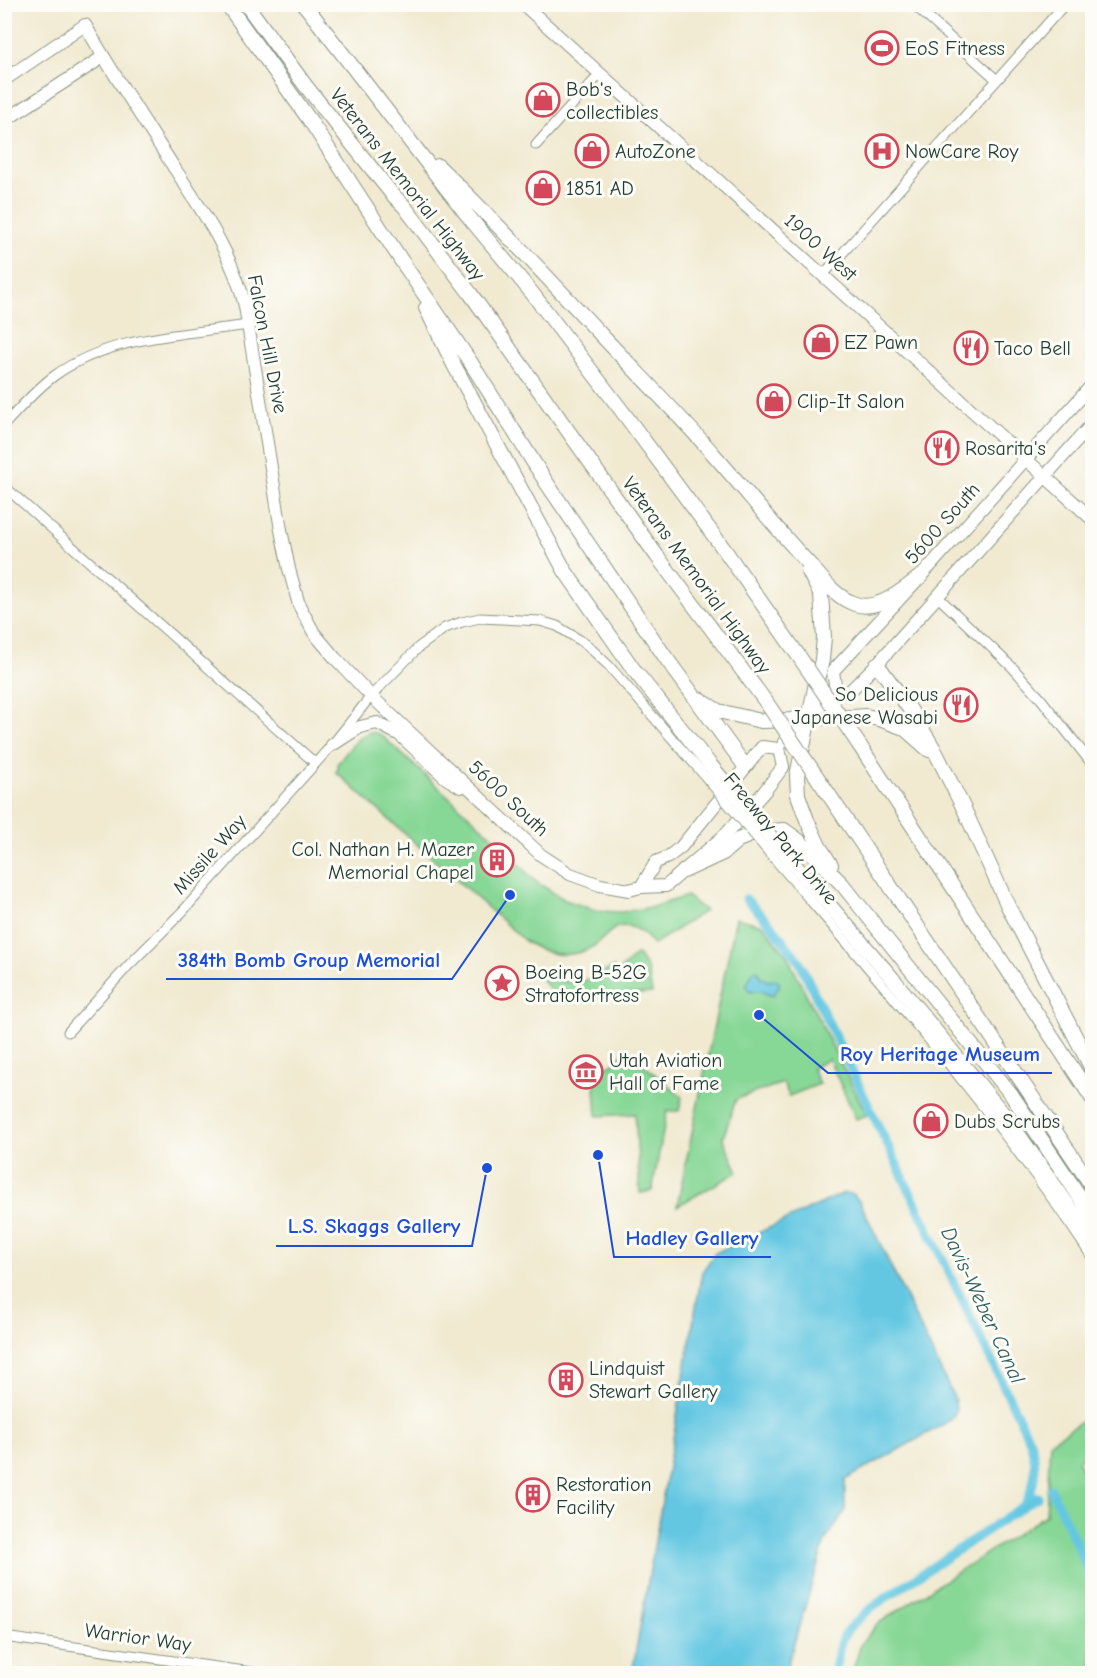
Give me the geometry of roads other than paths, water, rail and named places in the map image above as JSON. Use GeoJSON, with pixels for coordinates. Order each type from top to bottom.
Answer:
{"type":"FeatureCollection","features":[{"type":"Feature","properties":{"kind":"highway"},"geometry":{"type":"LineString","coordinates":[[227,4],[311,122],[471,363],[546,482],[694,697],[745,766]]}},
{"type":"Feature","properties":{"kind":"highway","name":"Veterans Memorial Highway"},"geometry":{"type":"LineString","coordinates":[[246,4],[305,85],[404,206],[470,293],[657,556],[766,702],[1092,1186]]}},
{"type":"Feature","properties":{"kind":"highway","name":"Veterans Memorial Highway"},"geometry":{"type":"LineString","coordinates":[[304,4],[468,216],[532,293],[726,552],[860,746],[1092,1098]]}},
{"type":"Feature","properties":{"kind":"highway"},"geometry":{"type":"LineString","coordinates":[[402,131],[466,193],[714,454],[830,587],[843,598],[866,606],[880,603],[920,577]]}},
{"type":"Feature","properties":{"kind":"highway"},"geometry":{"type":"LineString","coordinates":[[403,263],[454,365],[565,571],[634,670],[707,771],[771,846],[893,979],[1009,1121],[1092,1239]]}},
{"type":"Feature","properties":{"kind":"highway"},"geometry":{"type":"LineString","coordinates":[[798,553],[821,595],[824,637],[822,660],[797,776],[798,795],[819,846],[842,884]]}},
{"type":"Feature","properties":{"kind":"highway"},"geometry":{"type":"LineString","coordinates":[[877,664],[909,708],[940,760],[1008,906],[1092,1069]]}},
{"type":"Feature","properties":{"kind":"highway"},"geometry":{"type":"LineString","coordinates":[[694,697],[718,711],[761,721],[866,716],[882,720],[904,728],[940,760]]}},
{"type":"Feature","properties":{"kind":"highway"},"geometry":{"type":"LineString","coordinates":[[684,871],[723,853],[738,840],[758,832],[784,830],[798,840],[842,884],[1011,1094],[1092,1215]]}},
{"type":"Feature","properties":{"kind":"main road","name":"1900 West"},"geometry":{"type":"LineString","coordinates":[[523,4],[1092,519]]}},
{"type":"Feature","properties":{"kind":"main road","name":"Falcon Hill Drive"},"geometry":{"type":"LineString","coordinates":[[4,80],[82,20],[103,57],[210,223],[237,277],[241,291],[281,530],[289,569],[300,605],[315,633],[334,658],[371,696]]}},
{"type":"Feature","properties":{"kind":"main road"},"geometry":{"type":"LineString","coordinates":[[4,121],[103,57]]}},
{"type":"Feature","properties":{"kind":"main road","name":"5600 South"},"geometry":{"type":"LineString","coordinates":[[836,691],[833,671],[1092,385]]}},
{"type":"Feature","properties":{"kind":"main road"},"geometry":{"type":"LineString","coordinates":[[641,887],[656,862],[668,857],[681,847],[762,747],[778,749],[836,691],[849,692],[877,664],[1092,424]]}},
{"type":"Feature","properties":{"kind":"main road","name":"5600 South"},"geometry":{"type":"LineString","coordinates":[[371,696],[541,855],[570,874],[600,885],[620,889],[666,886],[726,834],[783,767],[778,749]]}},
{"type":"Feature","properties":{"kind":"main road"},"geometry":{"type":"LineString","coordinates":[[332,744],[360,727],[377,723],[400,735],[446,778],[480,798]]}},
{"type":"Feature","properties":{"kind":"street"},"geometry":{"type":"LineString","coordinates":[[913,4],[998,80]]}},
{"type":"Feature","properties":{"kind":"street"},"geometry":{"type":"LineString","coordinates":[[823,275],[1065,4]]}},
{"type":"Feature","properties":{"kind":"street"},"geometry":{"type":"LineString","coordinates":[[536,145],[600,74]]}},
{"type":"Feature","properties":{"kind":"street"},"geometry":{"type":"LineString","coordinates":[[4,425],[41,387],[65,369],[89,356],[129,343],[248,326]]}},
{"type":"Feature","properties":{"kind":"street"},"geometry":{"type":"LineString","coordinates":[[4,486],[315,763]]}},
{"type":"Feature","properties":{"kind":"street"},"geometry":{"type":"LineString","coordinates":[[938,597],[982,637],[1041,699],[1092,764]]}},
{"type":"Feature","properties":{"kind":"street","name":"Freeway Park Drive"},"geometry":{"type":"LineString","coordinates":[[371,696],[419,647],[445,628],[480,618],[540,621],[557,626],[586,644],[707,771]]}},
{"type":"Feature","properties":{"kind":"street","name":"Missile Way"},"geometry":{"type":"LineString","coordinates":[[68,1032],[129,965],[183,911],[332,744],[371,696]]}},
{"type":"Feature","properties":{"kind":"street","name":"Freeway Park Drive"},"geometry":{"type":"LineString","coordinates":[[771,846],[996,1123],[1061,1209],[1092,1257]]}},
{"type":"Feature","properties":{"kind":"street","name":"Warrior Way"},"geometry":{"type":"LineString","coordinates":[[4,1637],[266,1674]]}},
{"type":"Feature","properties":{"kind":"water"},"geometry":{"type":"Polygon","coordinates":[[[755,970],[759,972],[761,978],[779,982],[779,987],[773,996],[761,991],[750,992],[746,985],[755,970]]]}},
{"type":"Feature","properties":{"kind":"water"},"geometry":{"type":"Polygon","coordinates":[[[844,1193],[852,1194],[860,1202],[955,1400],[956,1412],[951,1420],[845,1480],[845,1511],[825,1541],[785,1673],[632,1673],[702,1272],[715,1253],[844,1193]]]}},
{"type":"Feature","properties":{"kind":"waterway","name":"Davis-Weber Canal"},"geometry":{"type":"LineString","coordinates":[[746,899],[772,926],[799,961],[1030,1441],[1035,1466],[1032,1489],[1025,1505],[872,1607],[848,1629],[840,1644],[834,1674]]}},
{"type":"Feature","properties":{"kind":"waterway"},"geometry":{"type":"LineString","coordinates":[[1051,1489],[1092,1578]]}},
{"type":"Feature","properties":{"kind":"waterway"},"geometry":{"type":"LineString","coordinates":[[1025,1505],[1038,1497]]}},
{"type":"Feature","properties":{"kind":"place","name":"EoS Fitness"},"geometry":{"type":"Point","coordinates":[882,48]}},
{"type":"Feature","properties":{"kind":"place","name":"Bob's collectibles"},"geometry":{"type":"Point","coordinates":[543,100]}},
{"type":"Feature","properties":{"kind":"place","name":"AutoZone"},"geometry":{"type":"Point","coordinates":[592,151]}},
{"type":"Feature","properties":{"kind":"place","name":"NowCare Roy"},"geometry":{"type":"Point","coordinates":[882,151]}},
{"type":"Feature","properties":{"kind":"place","name":"1851 AD"},"geometry":{"type":"Point","coordinates":[543,188]}},
{"type":"Feature","properties":{"kind":"place","name":"EZ Pawn"},"geometry":{"type":"Point","coordinates":[821,342]}},
{"type":"Feature","properties":{"kind":"place","name":"Taco Bell"},"geometry":{"type":"Point","coordinates":[971,348]}},
{"type":"Feature","properties":{"kind":"place","name":"Clip-It Salon"},"geometry":{"type":"Point","coordinates":[774,401]}},
{"type":"Feature","properties":{"kind":"place","name":"Rosarita's"},"geometry":{"type":"Point","coordinates":[942,448]}},
{"type":"Feature","properties":{"kind":"place","name":"So Delicious Japanese Wasabi"},"geometry":{"type":"Point","coordinates":[961,705]}},
{"type":"Feature","properties":{"kind":"place","name":"Col. Nathan H. Mazer Memorial Chapel"},"geometry":{"type":"Point","coordinates":[497,860]}},
{"type":"Feature","properties":{"kind":"place","name":"384th Bomb Group Memorial"},"geometry":{"type":"Point","coordinates":[510,895]}},
{"type":"Feature","properties":{"kind":"place","name":"Boeing B-52G Stratofortress"},"geometry":{"type":"Point","coordinates":[502,983]}},
{"type":"Feature","properties":{"kind":"place","name":"Roy Heritage Museum"},"geometry":{"type":"Point","coordinates":[759,1015]}},
{"type":"Feature","properties":{"kind":"place","name":"Utah Aviation Hall of Fame"},"geometry":{"type":"Point","coordinates":[586,1072]}},
{"type":"Feature","properties":{"kind":"place","name":"Dubs Scrubs"},"geometry":{"type":"Point","coordinates":[931,1121]}},
{"type":"Feature","properties":{"kind":"place","name":"Hadley Gallery"},"geometry":{"type":"Point","coordinates":[598,1155]}},
{"type":"Feature","properties":{"kind":"place","name":"L.S. Skaggs Gallery"},"geometry":{"type":"Point","coordinates":[487,1168]}},
{"type":"Feature","properties":{"kind":"place","name":"Lindquist Stewart Gallery"},"geometry":{"type":"Point","coordinates":[566,1380]}},
{"type":"Feature","properties":{"kind":"place","name":"Restoration Facility"},"geometry":{"type":"Point","coordinates":[533,1495]}}]}
